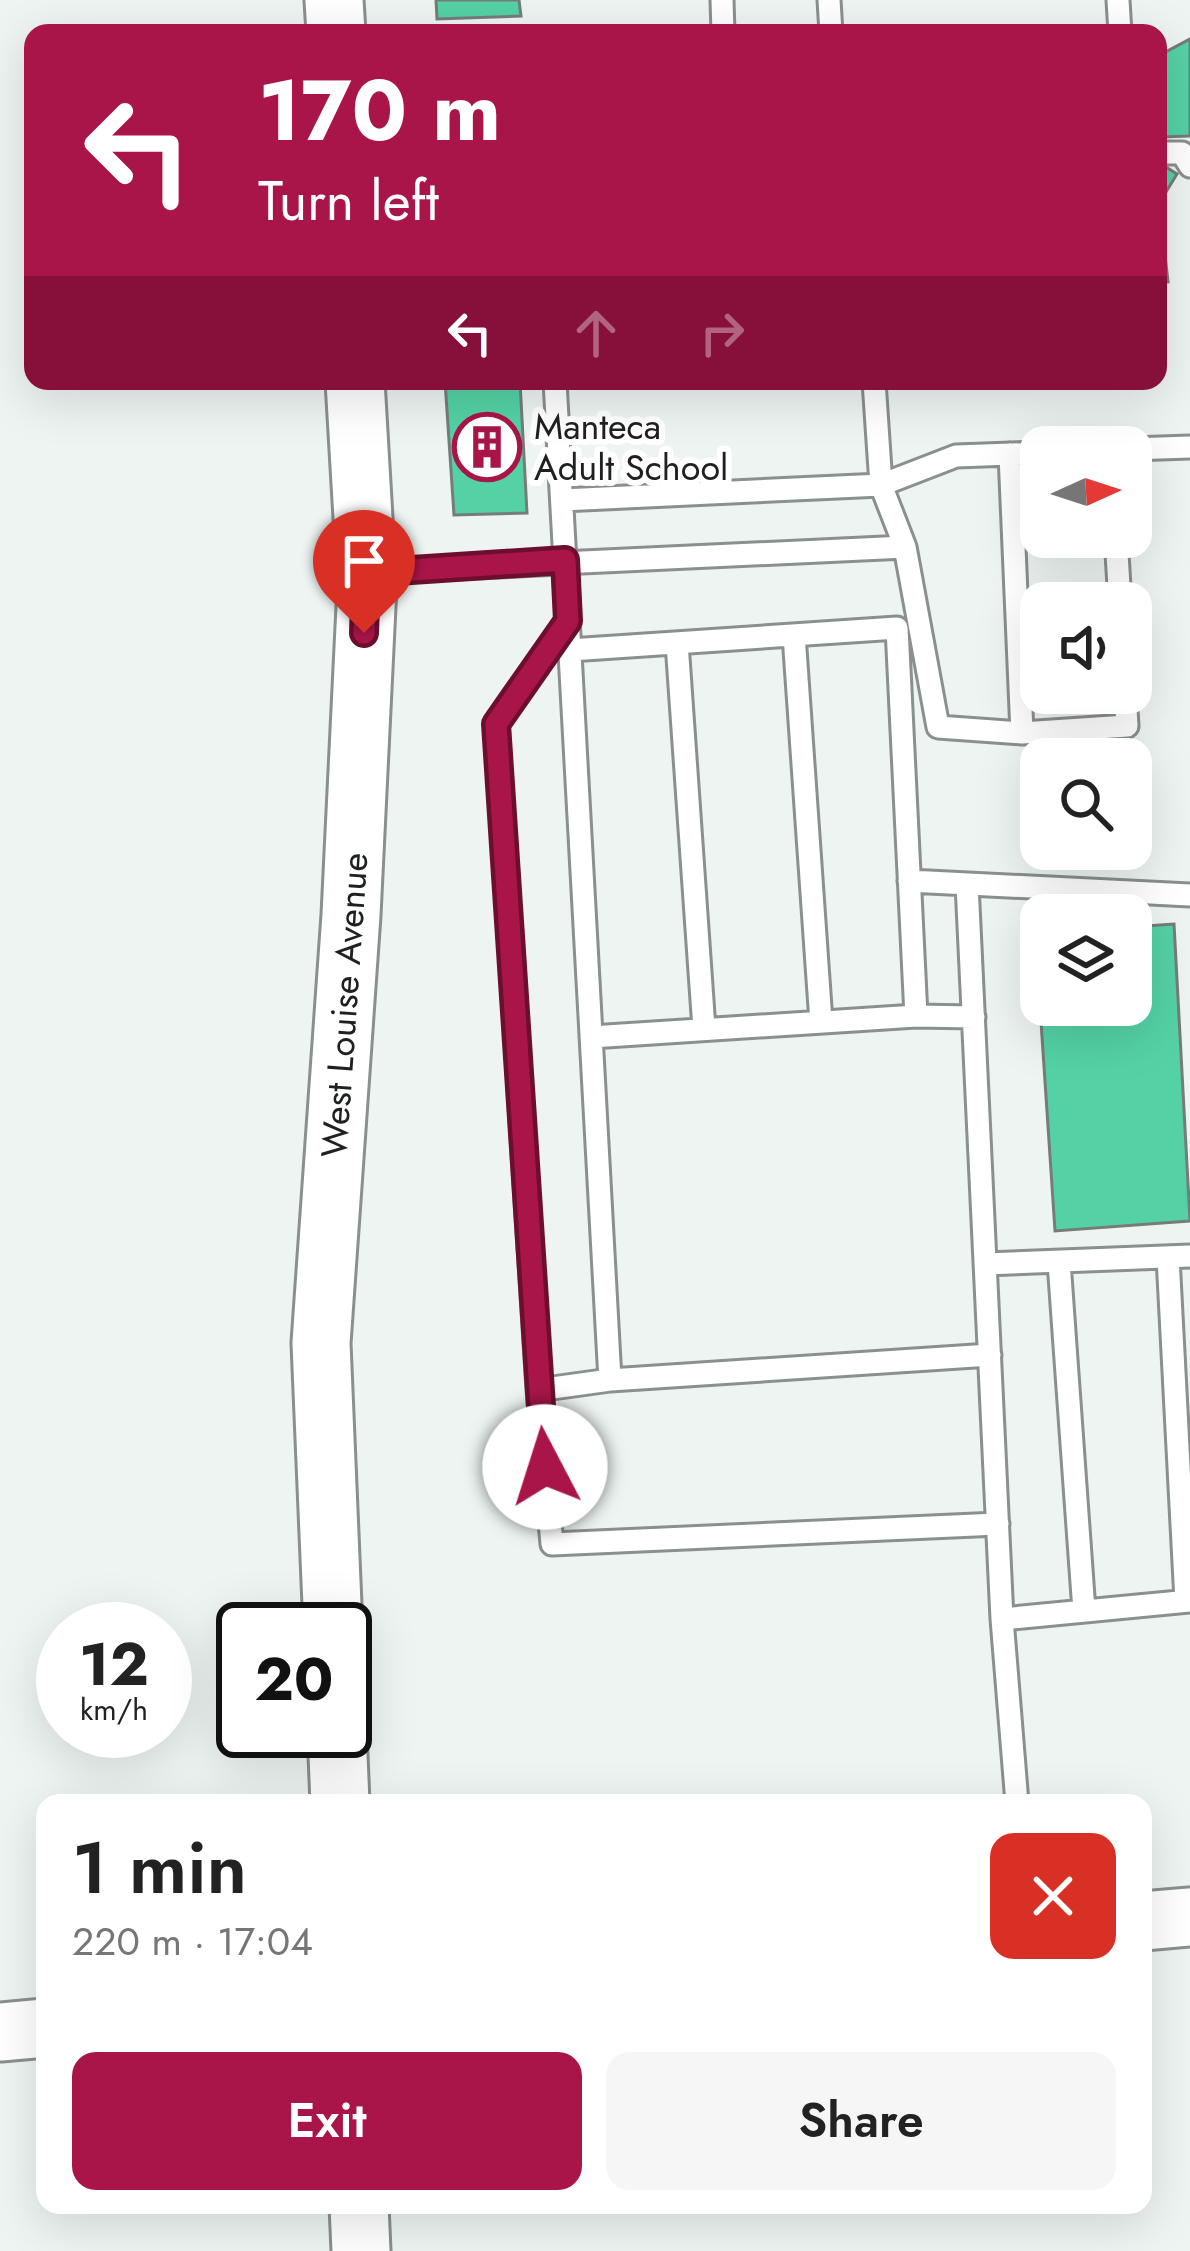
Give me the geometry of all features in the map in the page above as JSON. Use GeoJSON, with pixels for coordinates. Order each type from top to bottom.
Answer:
{"type":"FeatureCollection","features":[{"type":"Feature","properties":{"kind":"main road","name":"West Louise Avenue"},"geometry":{"type":"LineString","coordinates":[[332,1602],[321,1343],[351,915],[366,573],[356,390]]}},
{"type":"Feature","properties":{"kind":"main road"},"geometry":{"type":"LineString","coordinates":[[338,1758],[340,1794]]}},
{"type":"Feature","properties":{"kind":"main road"},"geometry":{"type":"LineString","coordinates":[[1152,1920],[1190,1917]]}},
{"type":"Feature","properties":{"kind":"main road"},"geometry":{"type":"LineString","coordinates":[[0,2032],[36,2028]]}},
{"type":"Feature","properties":{"kind":"main road"},"geometry":{"type":"LineString","coordinates":[[359,2214],[361,2251]]}},
{"type":"Feature","properties":{"kind":"lane"},"geometry":{"type":"LineString","coordinates":[[1167,153],[1182,153],[1190,166]]}},
{"type":"Feature","properties":{"kind":"lane"},"geometry":{"type":"LineString","coordinates":[[556,390],[610,1380]]}},
{"type":"Feature","properties":{"kind":"lane"},"geometry":{"type":"LineString","coordinates":[[875,390],[881,485],[905,547],[909,881],[916,1016]]}},
{"type":"Feature","properties":{"kind":"lane"},"geometry":{"type":"LineString","coordinates":[[1152,448],[1190,447]]}},
{"type":"Feature","properties":{"kind":"lane"},"geometry":{"type":"LineString","coordinates":[[1010,454],[1022,733]]}},
{"type":"Feature","properties":{"kind":"lane"},"geometry":{"type":"LineString","coordinates":[[562,500],[881,485],[956,456],[1020,454]]}},
{"type":"Feature","properties":{"kind":"lane"},"geometry":{"type":"LineString","coordinates":[[366,573],[905,547]]}},
{"type":"Feature","properties":{"kind":"lane"},"geometry":{"type":"LineString","coordinates":[[568,621],[496,724],[538,1390],[553,1544],[998,1524]]}},
{"type":"Feature","properties":{"kind":"lane"},"geometry":{"type":"LineString","coordinates":[[908,627],[938,727],[1022,733],[1127,726],[1126,714]]}},
{"type":"Feature","properties":{"kind":"lane"},"geometry":{"type":"LineString","coordinates":[[570,650],[908,627]]}},
{"type":"Feature","properties":{"kind":"lane"},"geometry":{"type":"LineString","coordinates":[[794,634],[821,1022]]}},
{"type":"Feature","properties":{"kind":"lane"},"geometry":{"type":"LineString","coordinates":[[677,643],[704,1029]]}},
{"type":"Feature","properties":{"kind":"lane"},"geometry":{"type":"LineString","coordinates":[[909,881],[1190,895]]}},
{"type":"Feature","properties":{"kind":"lane"},"geometry":{"type":"LineString","coordinates":[[967,884],[1002,1618],[1016,1794]]}},
{"type":"Feature","properties":{"kind":"lane"},"geometry":{"type":"LineString","coordinates":[[591,1037],[916,1016],[974,1017]]}},
{"type":"Feature","properties":{"kind":"lane"},"geometry":{"type":"LineString","coordinates":[[986,1264],[1179,1257],[1188,1601],[1002,1618]]}},
{"type":"Feature","properties":{"kind":"lane"},"geometry":{"type":"LineString","coordinates":[[1059,1262],[1084,1611]]}},
{"type":"Feature","properties":{"kind":"lane"},"geometry":{"type":"LineString","coordinates":[[538,1390],[610,1380],[989,1355]]}},
{"type":"Feature","properties":{"kind":"building"},"geometry":{"type":"Polygon","coordinates":[[[436,0],[519,0],[521,16],[437,19],[436,0]]]}},
{"type":"Feature","properties":{"kind":"building"},"geometry":{"type":"Polygon","coordinates":[[[1190,39],[1190,136],[1167,137],[1167,51],[1190,39]]]}},
{"type":"Feature","properties":{"kind":"building"},"geometry":{"type":"Polygon","coordinates":[[[1167,168],[1177,174],[1167,190],[1167,168]]]}},
{"type":"Feature","properties":{"kind":"building","name":"Manteca Adult School"},"geometry":{"type":"Polygon","coordinates":[[[446,390],[520,390],[527,513],[454,515],[446,390]]]}},
{"type":"Feature","properties":{"kind":"building"},"geometry":{"type":"Polygon","coordinates":[[[1174,924],[1190,1221],[1055,1231],[1041,1026],[1152,1026],[1152,926],[1174,924]]]}},
{"type":"Feature","properties":{"kind":"place","name":"Manteca Adult School"},"geometry":{"type":"Point","coordinates":[487,447]}},
{"type":"Feature","properties":{"kind":"route"},"geometry":{"type":"LineString","coordinates":[[364,633],[366,573],[565,560],[568,621],[496,724],[545,1467]]}}]}
